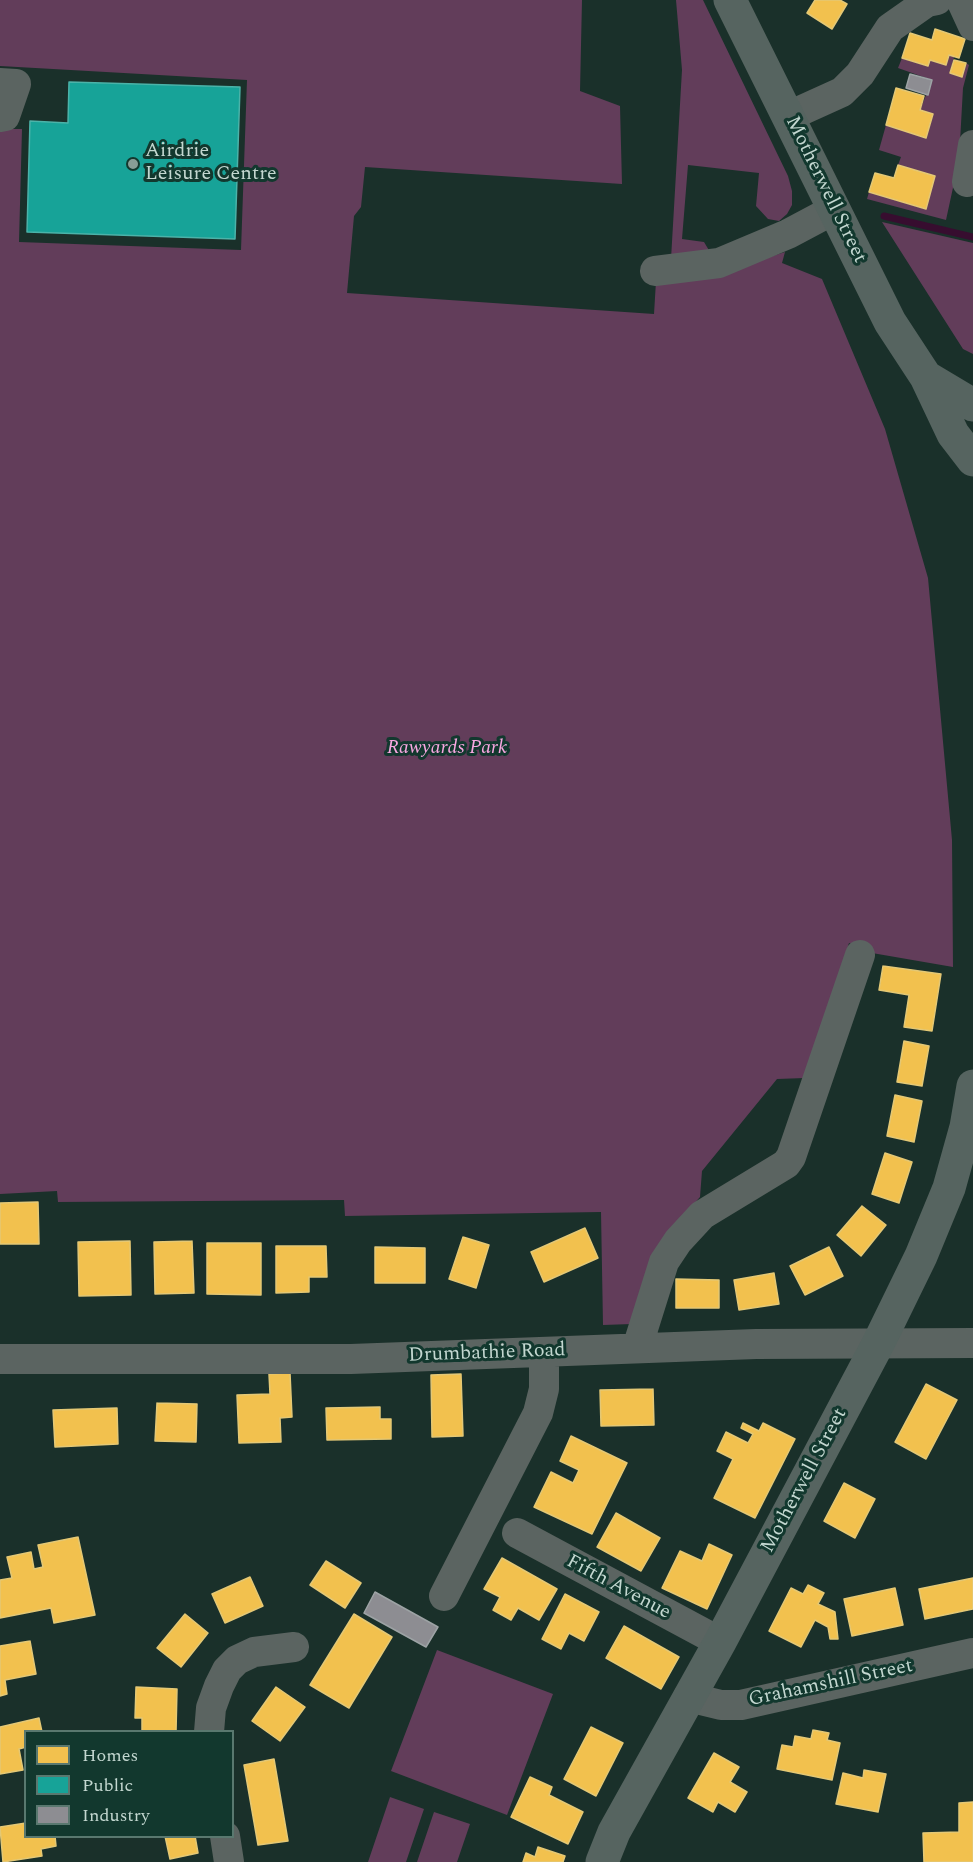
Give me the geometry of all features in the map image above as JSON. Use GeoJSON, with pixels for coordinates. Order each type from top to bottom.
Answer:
{"type":"FeatureCollection","features":[{"type":"Feature","properties":{"kind":"main road","name":"Motherwell Street"},"geometry":{"type":"LineString","coordinates":[[730,0],[890,322],[926,377],[953,434],[973,460]]}},
{"type":"Feature","properties":{"kind":"main road"},"geometry":{"type":"LineString","coordinates":[[926,377],[973,405]]}},
{"type":"Feature","properties":{"kind":"main road","name":"Motherwell Street"},"geometry":{"type":"LineString","coordinates":[[602,1862],[614,1832],[720,1642],[879,1342],[936,1225],[966,1127],[973,1086]]}},
{"type":"Feature","properties":{"kind":"street"},"geometry":{"type":"LineString","coordinates":[[789,117],[842,92],[860,74],[890,28],[927,2],[937,0]]}},
{"type":"Feature","properties":{"kind":"street"},"geometry":{"type":"LineString","coordinates":[[961,0],[973,26]]}},
{"type":"Feature","properties":{"kind":"street"},"geometry":{"type":"LineString","coordinates":[[0,117],[5,116],[8,84]]}},
{"type":"Feature","properties":{"kind":"street"},"geometry":{"type":"LineString","coordinates":[[967,182],[973,145]]}},
{"type":"Feature","properties":{"kind":"street"},"geometry":{"type":"LineString","coordinates":[[655,271],[719,263],[788,234],[835,209]]}},
{"type":"Feature","properties":{"kind":"street"},"geometry":{"type":"LineString","coordinates":[[636,1348],[664,1262],[678,1241],[702,1215],[786,1164],[791,1157],[860,955]]}},
{"type":"Feature","properties":{"kind":"street","name":"Drumbathie Road"},"geometry":{"type":"LineString","coordinates":[[0,1359],[351,1359],[636,1348],[879,1342],[973,1343]]}},
{"type":"Feature","properties":{"kind":"street"},"geometry":{"type":"LineString","coordinates":[[444,1596],[538,1413],[544,1389],[544,1352]]}},
{"type":"Feature","properties":{"kind":"street","name":"Fifth Avenue"},"geometry":{"type":"LineString","coordinates":[[517,1533],[720,1642]]}},
{"type":"Feature","properties":{"kind":"street"},"geometry":{"type":"LineString","coordinates":[[209,1730],[211,1708],[219,1686],[227,1670],[237,1660],[254,1652],[294,1647]]}},
{"type":"Feature","properties":{"kind":"street","name":"Grahamshill Street"},"geometry":{"type":"LineString","coordinates":[[688,1697],[721,1705],[741,1705],[973,1653]]}},
{"type":"Feature","properties":{"kind":"street"},"geometry":{"type":"LineString","coordinates":[[225,1838],[229,1862]]}},
{"type":"Feature","properties":{"kind":"green space","name":"Rawyards Park"},"geometry":{"type":"Polygon","coordinates":[[[0,0],[582,0],[580,91],[620,106],[622,184],[365,167],[361,207],[354,216],[347,293],[654,314],[656,281],[707,277],[785,252],[782,263],[822,279],[885,429],[928,578],[952,840],[953,967],[872,953],[849,943],[805,1078],[777,1079],[702,1171],[700,1197],[684,1215],[632,1324],[603,1325],[601,1212],[345,1216],[344,1200],[58,1202],[57,1191],[0,1194],[0,129],[22,129],[19,242],[241,250],[247,80],[0,66],[0,0]]]}},
{"type":"Feature","properties":{"kind":"green space"},"geometry":{"type":"Polygon","coordinates":[[[676,0],[703,0],[788,176],[792,191],[792,205],[779,221],[768,219],[756,206],[759,173],[688,165],[682,239],[704,242],[710,252],[671,259],[682,70],[676,0]]]}},
{"type":"Feature","properties":{"kind":"green space"},"geometry":{"type":"Polygon","coordinates":[[[949,55],[954,57],[950,73],[961,77],[966,63],[969,65],[963,88],[959,160],[946,220],[867,199],[869,192],[925,209],[935,176],[898,165],[901,157],[879,150],[886,125],[926,138],[933,115],[920,110],[932,80],[898,68],[902,58],[927,66],[930,60],[946,65],[949,55]]]}},
{"type":"Feature","properties":{"kind":"green space"},"geometry":{"type":"Polygon","coordinates":[[[882,222],[973,243],[973,354],[963,349],[882,222]]]}},
{"type":"Feature","properties":{"kind":"green space"},"geometry":{"type":"Polygon","coordinates":[[[437,1650],[553,1694],[507,1815],[391,1771],[437,1650]]]}},
{"type":"Feature","properties":{"kind":"green space"},"geometry":{"type":"Polygon","coordinates":[[[390,1797],[424,1809],[406,1862],[368,1862],[390,1797]]]}},
{"type":"Feature","properties":{"kind":"green space"},"geometry":{"type":"Polygon","coordinates":[[[434,1812],[470,1824],[457,1862],[417,1862],[434,1812]]]}},
{"type":"Feature","properties":{"kind":"building: Homes"},"geometry":{"type":"Polygon","coordinates":[[[815,0],[840,0],[847,4],[832,29],[807,13],[815,0]]]}},
{"type":"Feature","properties":{"kind":"building: Homes"},"geometry":{"type":"Polygon","coordinates":[[[935,29],[965,39],[959,58],[949,55],[946,65],[930,60],[928,66],[902,58],[910,33],[932,40],[935,29]]]}},
{"type":"Feature","properties":{"kind":"building: Homes"},"geometry":{"type":"Polygon","coordinates":[[[954,60],[966,63],[962,77],[950,73],[954,60]]]}},
{"type":"Feature","properties":{"kind":"building: Homes"},"geometry":{"type":"Polygon","coordinates":[[[896,88],[924,96],[920,110],[933,114],[926,138],[886,125],[896,88]]]}},
{"type":"Feature","properties":{"kind":"building: Homes"},"geometry":{"type":"Polygon","coordinates":[[[898,165],[935,176],[926,209],[869,192],[875,173],[894,178],[898,165]]]}},
{"type":"Feature","properties":{"kind":"building: Homes"},"geometry":{"type":"Polygon","coordinates":[[[883,966],[941,974],[932,1031],[904,1027],[909,995],[879,990],[883,966]]]}},
{"type":"Feature","properties":{"kind":"building: Homes"},"geometry":{"type":"Polygon","coordinates":[[[904,1041],[929,1046],[922,1086],[897,1082],[904,1041]]]}},
{"type":"Feature","properties":{"kind":"building: Homes"},"geometry":{"type":"Polygon","coordinates":[[[895,1095],[922,1101],[914,1142],[887,1136],[895,1095]]]}},
{"type":"Feature","properties":{"kind":"building: Homes"},"geometry":{"type":"Polygon","coordinates":[[[885,1153],[912,1162],[899,1203],[872,1194],[885,1153]]]}},
{"type":"Feature","properties":{"kind":"building: Homes"},"geometry":{"type":"Polygon","coordinates":[[[38,1202],[39,1244],[0,1244],[0,1203],[38,1202]]]}},
{"type":"Feature","properties":{"kind":"building: Homes"},"geometry":{"type":"Polygon","coordinates":[[[862,1206],[886,1225],[861,1256],[837,1235],[862,1206]]]}},
{"type":"Feature","properties":{"kind":"building: Homes"},"geometry":{"type":"Polygon","coordinates":[[[585,1228],[598,1258],[544,1282],[531,1252],[585,1228]]]}},
{"type":"Feature","properties":{"kind":"building: Homes"},"geometry":{"type":"Polygon","coordinates":[[[463,1237],[489,1245],[476,1288],[449,1279],[463,1237]]]}},
{"type":"Feature","properties":{"kind":"building: Homes"},"geometry":{"type":"Polygon","coordinates":[[[130,1241],[131,1295],[79,1296],[78,1242],[130,1241]]]}},
{"type":"Feature","properties":{"kind":"building: Homes"},"geometry":{"type":"Polygon","coordinates":[[[192,1241],[194,1293],[155,1294],[154,1242],[192,1241]]]}},
{"type":"Feature","properties":{"kind":"building: Homes"},"geometry":{"type":"Polygon","coordinates":[[[207,1243],[261,1243],[261,1295],[207,1294],[207,1243]]]}},
{"type":"Feature","properties":{"kind":"building: Homes"},"geometry":{"type":"Polygon","coordinates":[[[276,1246],[326,1246],[327,1277],[309,1277],[309,1292],[276,1293],[276,1246]]]}},
{"type":"Feature","properties":{"kind":"building: Homes"},"geometry":{"type":"Polygon","coordinates":[[[375,1247],[425,1248],[425,1283],[375,1283],[375,1247]]]}},
{"type":"Feature","properties":{"kind":"building: Homes"},"geometry":{"type":"Polygon","coordinates":[[[829,1247],[843,1276],[805,1295],[790,1266],[829,1247]]]}},
{"type":"Feature","properties":{"kind":"building: Homes"},"geometry":{"type":"Polygon","coordinates":[[[774,1273],[779,1304],[739,1310],[734,1280],[774,1273]]]}},
{"type":"Feature","properties":{"kind":"building: Homes"},"geometry":{"type":"Polygon","coordinates":[[[676,1279],[719,1280],[719,1308],[676,1308],[676,1279]]]}},
{"type":"Feature","properties":{"kind":"building: Homes"},"geometry":{"type":"Polygon","coordinates":[[[290,1373],[292,1417],[280,1418],[281,1442],[239,1443],[237,1395],[270,1394],[269,1374],[290,1373]]]}},
{"type":"Feature","properties":{"kind":"building: Homes"},"geometry":{"type":"Polygon","coordinates":[[[461,1374],[463,1436],[432,1437],[431,1375],[461,1374]]]}},
{"type":"Feature","properties":{"kind":"building: Homes"},"geometry":{"type":"Polygon","coordinates":[[[926,1384],[957,1400],[926,1459],[895,1442],[926,1384]]]}},
{"type":"Feature","properties":{"kind":"building: Homes"},"geometry":{"type":"Polygon","coordinates":[[[653,1389],[654,1425],[601,1426],[600,1390],[653,1389]]]}},
{"type":"Feature","properties":{"kind":"building: Homes"},"geometry":{"type":"Polygon","coordinates":[[[157,1403],[197,1404],[196,1442],[155,1441],[157,1403]]]}},
{"type":"Feature","properties":{"kind":"building: Homes"},"geometry":{"type":"Polygon","coordinates":[[[380,1407],[380,1419],[391,1419],[391,1439],[327,1440],[326,1408],[380,1407]]]}},
{"type":"Feature","properties":{"kind":"building: Homes"},"geometry":{"type":"Polygon","coordinates":[[[117,1408],[118,1444],[55,1447],[53,1410],[117,1408]]]}},
{"type":"Feature","properties":{"kind":"building: Homes"},"geometry":{"type":"Polygon","coordinates":[[[743,1423],[759,1431],[763,1423],[795,1439],[755,1518],[714,1498],[733,1459],[717,1451],[726,1432],[748,1443],[753,1434],[741,1428],[743,1423]]]}},
{"type":"Feature","properties":{"kind":"building: Homes"},"geometry":{"type":"Polygon","coordinates":[[[571,1436],[627,1463],[592,1534],[534,1507],[551,1472],[573,1483],[579,1470],[560,1461],[571,1436]]]}},
{"type":"Feature","properties":{"kind":"building: Homes"},"geometry":{"type":"Polygon","coordinates":[[[844,1483],[875,1499],[855,1538],[824,1521],[844,1483]]]}},
{"type":"Feature","properties":{"kind":"building: Homes"},"geometry":{"type":"Polygon","coordinates":[[[616,1513],[660,1538],[641,1571],[597,1547],[616,1513]]]}},
{"type":"Feature","properties":{"kind":"building: Homes"},"geometry":{"type":"Polygon","coordinates":[[[78,1537],[95,1615],[54,1623],[51,1608],[0,1618],[0,1580],[12,1578],[7,1557],[31,1552],[34,1569],[43,1567],[38,1545],[78,1537]]]}},
{"type":"Feature","properties":{"kind":"building: Homes"},"geometry":{"type":"Polygon","coordinates":[[[709,1544],[732,1555],[707,1609],[662,1588],[680,1551],[702,1561],[709,1544]]]}},
{"type":"Feature","properties":{"kind":"building: Homes"},"geometry":{"type":"Polygon","coordinates":[[[502,1558],[557,1589],[539,1620],[518,1608],[511,1620],[493,1610],[500,1597],[484,1589],[502,1558]]]}},
{"type":"Feature","properties":{"kind":"building: Homes"},"geometry":{"type":"Polygon","coordinates":[[[326,1561],[361,1583],[345,1608],[310,1585],[326,1561]]]}},
{"type":"Feature","properties":{"kind":"building: Homes"},"geometry":{"type":"Polygon","coordinates":[[[250,1577],[263,1606],[225,1623],[212,1594],[250,1577]]]}},
{"type":"Feature","properties":{"kind":"building: Homes"},"geometry":{"type":"Polygon","coordinates":[[[973,1578],[973,1609],[925,1619],[919,1589],[973,1578]]]}},
{"type":"Feature","properties":{"kind":"building: Homes"},"geometry":{"type":"Polygon","coordinates":[[[808,1585],[824,1593],[818,1604],[835,1612],[838,1639],[830,1639],[828,1627],[815,1620],[801,1647],[769,1631],[791,1588],[803,1594],[808,1585]]]}},
{"type":"Feature","properties":{"kind":"building: Homes"},"geometry":{"type":"Polygon","coordinates":[[[895,1588],[903,1625],[852,1636],[844,1599],[895,1588]]]}},
{"type":"Feature","properties":{"kind":"building: Homes"},"geometry":{"type":"Polygon","coordinates":[[[565,1594],[599,1612],[584,1641],[569,1633],[561,1649],[542,1639],[565,1594]]]}},
{"type":"Feature","properties":{"kind":"building: Homes"},"geometry":{"type":"Polygon","coordinates":[[[185,1614],[208,1633],[181,1667],[157,1648],[185,1614]]]}},
{"type":"Feature","properties":{"kind":"building: Homes"},"geometry":{"type":"Polygon","coordinates":[[[354,1614],[392,1637],[349,1708],[310,1685],[354,1614]]]}},
{"type":"Feature","properties":{"kind":"building: Homes"},"geometry":{"type":"Polygon","coordinates":[[[624,1626],[679,1657],[661,1689],[606,1658],[624,1626]]]}},
{"type":"Feature","properties":{"kind":"building: Homes"},"geometry":{"type":"Polygon","coordinates":[[[30,1641],[36,1674],[5,1680],[7,1694],[0,1696],[0,1646],[30,1641]]]}},
{"type":"Feature","properties":{"kind":"building: Homes"},"geometry":{"type":"Polygon","coordinates":[[[136,1687],[177,1689],[176,1730],[142,1730],[142,1718],[135,1718],[136,1687]]]}},
{"type":"Feature","properties":{"kind":"building: Homes"},"geometry":{"type":"Polygon","coordinates":[[[276,1687],[305,1707],[280,1741],[252,1721],[276,1687]]]}},
{"type":"Feature","properties":{"kind":"building: Homes"},"geometry":{"type":"Polygon","coordinates":[[[39,1718],[42,1730],[24,1730],[24,1748],[19,1749],[23,1770],[0,1774],[0,1727],[39,1718]]]}},
{"type":"Feature","properties":{"kind":"building: Homes"},"geometry":{"type":"Polygon","coordinates":[[[591,1727],[623,1743],[596,1796],[564,1779],[591,1727]]]}},
{"type":"Feature","properties":{"kind":"building: Homes"},"geometry":{"type":"Polygon","coordinates":[[[813,1730],[829,1733],[827,1740],[840,1743],[832,1780],[777,1769],[782,1745],[793,1747],[795,1736],[811,1739],[813,1730]]]}},
{"type":"Feature","properties":{"kind":"building: Homes"},"geometry":{"type":"Polygon","coordinates":[[[714,1753],[739,1767],[730,1782],[747,1792],[735,1812],[718,1802],[713,1812],[688,1798],[714,1753]]]}},
{"type":"Feature","properties":{"kind":"building: Homes"},"geometry":{"type":"Polygon","coordinates":[[[274,1759],[288,1841],[258,1845],[244,1765],[274,1759]]]}},
{"type":"Feature","properties":{"kind":"building: Homes"},"geometry":{"type":"Polygon","coordinates":[[[864,1770],[886,1774],[878,1812],[836,1804],[843,1773],[863,1778],[864,1770]]]}},
{"type":"Feature","properties":{"kind":"building: Homes"},"geometry":{"type":"Polygon","coordinates":[[[530,1777],[552,1787],[549,1795],[583,1812],[568,1844],[511,1817],[530,1777]]]}},
{"type":"Feature","properties":{"kind":"building: Homes"},"geometry":{"type":"Polygon","coordinates":[[[973,1802],[973,1862],[924,1862],[923,1833],[959,1832],[959,1803],[973,1802]]]}},
{"type":"Feature","properties":{"kind":"building: Homes"},"geometry":{"type":"Polygon","coordinates":[[[24,1823],[24,1838],[55,1838],[56,1846],[41,1849],[42,1856],[3,1862],[0,1827],[24,1823]]]}},
{"type":"Feature","properties":{"kind":"building: Homes"},"geometry":{"type":"Polygon","coordinates":[[[165,1838],[195,1838],[198,1853],[170,1859],[165,1838]]]}},
{"type":"Feature","properties":{"kind":"building: Homes"},"geometry":{"type":"Polygon","coordinates":[[[538,1847],[565,1856],[563,1862],[523,1862],[526,1853],[535,1857],[538,1847]]]}},
{"type":"Feature","properties":{"kind":"building: Public","name":"Airdrie Leisure Centre"},"geometry":{"type":"Polygon","coordinates":[[[69,82],[240,87],[235,239],[27,232],[30,121],[68,123],[69,82]]]}},
{"type":"Feature","properties":{"kind":"building: Industry"},"geometry":{"type":"Polygon","coordinates":[[[910,74],[932,80],[928,95],[906,88],[910,74]]]}},
{"type":"Feature","properties":{"kind":"building: Industry"},"geometry":{"type":"Polygon","coordinates":[[[375,1592],[438,1627],[426,1647],[364,1613],[375,1592]]]}},
{"type":"Feature","properties":{"kind":"waterway"},"geometry":{"type":"LineString","coordinates":[[884,216],[973,237]]}},
{"type":"Feature","properties":{"kind":"place","name":"Airdrie Leisure Centre"},"geometry":{"type":"Point","coordinates":[133,164]}}]}
